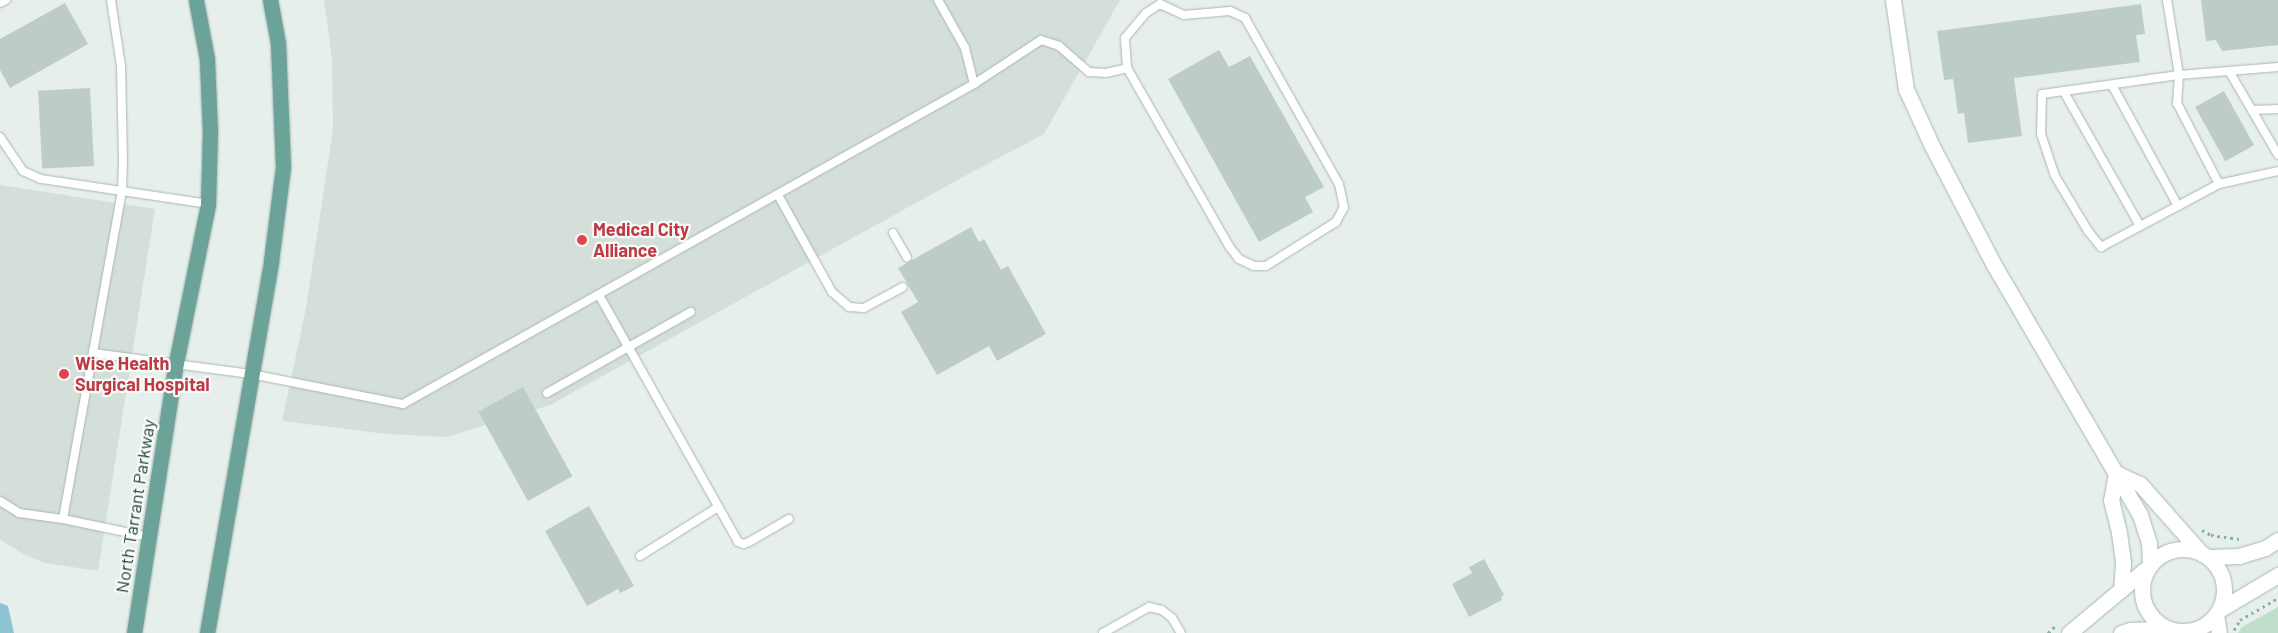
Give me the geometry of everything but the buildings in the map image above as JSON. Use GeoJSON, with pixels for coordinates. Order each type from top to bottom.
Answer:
{"type":"FeatureCollection","features":[{"type":"Feature","properties":{"kind":"main road","name":"North Tarrant Parkway"},"geometry":{"type":"LineString","coordinates":[[134,633],[176,363],[208,204],[210,132],[206,59],[196,0]]}},
{"type":"Feature","properties":{"kind":"main road"},"geometry":{"type":"LineString","coordinates":[[207,633],[271,262],[283,167],[278,43],[270,0]]}},
{"type":"Feature","properties":{"kind":"street"},"geometry":{"type":"LineString","coordinates":[[1893,0],[1906,89],[1932,146],[1994,265],[2116,473],[2145,527],[2149,543],[2150,566],[2142,584],[2144,603],[2150,614],[2172,631]]}},
{"type":"Feature","properties":{"kind":"street"},"geometry":{"type":"LineString","coordinates":[[2116,473],[2140,484],[2221,573],[2224,585],[2224,598],[2218,612],[2219,633]]}},
{"type":"Feature","properties":{"kind":"street"},"geometry":{"type":"LineString","coordinates":[[2116,473],[2111,500],[2123,563],[2121,590]]}},
{"type":"Feature","properties":{"kind":"street"},"geometry":{"type":"LineString","coordinates":[[2064,628],[2121,590],[2168,551],[2180,549],[2205,556],[2239,556],[2266,548],[2278,540]]}},
{"type":"Feature","properties":{"kind":"street"},"geometry":{"type":"LineString","coordinates":[[2121,633],[2130,630],[2190,631],[2200,628],[2218,612],[2278,575]]}},
{"type":"Feature","properties":{"kind":"lane"},"geometry":{"type":"LineString","coordinates":[[0,3],[6,0]]}},
{"type":"Feature","properties":{"kind":"lane"},"geometry":{"type":"LineString","coordinates":[[63,519],[122,190],[121,66],[111,0]]}},
{"type":"Feature","properties":{"kind":"lane"},"geometry":{"type":"LineString","coordinates":[[938,0],[966,48],[974,84]]}},
{"type":"Feature","properties":{"kind":"lane"},"geometry":{"type":"LineString","coordinates":[[2167,0],[2179,75],[2177,103],[2219,184]]}},
{"type":"Feature","properties":{"kind":"lane"},"geometry":{"type":"LineString","coordinates":[[1160,4],[1184,15],[1230,11],[1245,18],[1340,184],[1344,207],[1336,222],[1266,266],[1254,266],[1239,258],[1229,246],[1127,68],[1125,38],[1146,13],[1160,4]]}},
{"type":"Feature","properties":{"kind":"lane"},"geometry":{"type":"LineString","coordinates":[[92,353],[252,374],[403,404],[974,84],[1041,40],[1059,46],[1089,72],[1106,73],[1127,68]]}},
{"type":"Feature","properties":{"kind":"lane"},"geometry":{"type":"LineString","coordinates":[[2278,67],[2179,75],[2042,94],[2041,134],[2055,176],[2088,232],[2101,247],[2219,184],[2278,171]]}},
{"type":"Feature","properties":{"kind":"lane"},"geometry":{"type":"LineString","coordinates":[[2230,71],[2278,155]]}},
{"type":"Feature","properties":{"kind":"lane"},"geometry":{"type":"LineString","coordinates":[[2112,85],[2178,206]]}},
{"type":"Feature","properties":{"kind":"lane"},"geometry":{"type":"LineString","coordinates":[[2064,92],[2140,226]]}},
{"type":"Feature","properties":{"kind":"lane"},"geometry":{"type":"LineString","coordinates":[[2252,110],[2278,109]]}},
{"type":"Feature","properties":{"kind":"lane"},"geometry":{"type":"LineString","coordinates":[[0,137],[3,150],[23,171],[41,179],[208,204]]}},
{"type":"Feature","properties":{"kind":"lane"},"geometry":{"type":"LineString","coordinates":[[778,195],[832,292],[850,307],[864,308],[903,286]]}},
{"type":"Feature","properties":{"kind":"lane"},"geometry":{"type":"LineString","coordinates":[[894,232],[908,257]]}},
{"type":"Feature","properties":{"kind":"lane"},"geometry":{"type":"LineString","coordinates":[[599,295],[738,542],[744,544],[789,519]]}},
{"type":"Feature","properties":{"kind":"lane"},"geometry":{"type":"LineString","coordinates":[[547,393],[691,312]]}},
{"type":"Feature","properties":{"kind":"lane"},"geometry":{"type":"LineString","coordinates":[[0,501],[20,513],[63,519],[149,537]]}},
{"type":"Feature","properties":{"kind":"lane"},"geometry":{"type":"LineString","coordinates":[[640,556],[718,507]]}},
{"type":"Feature","properties":{"kind":"lane"},"geometry":{"type":"LineString","coordinates":[[1103,633],[1149,607],[1162,610],[1172,618],[1181,633]]}},
{"type":"Feature","properties":{"kind":"path"},"geometry":{"type":"LineString","coordinates":[[2195,525],[2211,535],[2238,539]]}},
{"type":"Feature","properties":{"kind":"path"},"geometry":{"type":"LineString","coordinates":[[2233,633],[2240,620],[2278,598]]}},
{"type":"Feature","properties":{"kind":"path"},"geometry":{"type":"LineString","coordinates":[[2048,633],[2064,628]]}},
{"type":"Feature","properties":{"kind":"shaded area","name":"Medical City Alliance"},"geometry":{"type":"Polygon","coordinates":[[[324,0],[1120,0],[1044,134],[550,405],[447,437],[386,434],[282,421],[306,308],[333,129],[332,59],[324,0]]]}},
{"type":"Feature","properties":{"kind":"shaded area","name":"Wise Health Surgical Hospital"},"geometry":{"type":"Polygon","coordinates":[[[0,185],[155,209],[98,571],[45,563],[27,556],[0,540],[0,185]]]}},
{"type":"Feature","properties":{"kind":"green space"},"geometry":{"type":"Polygon","coordinates":[[[2278,607],[2278,633],[2238,633],[2242,627],[2278,607]]]}},
{"type":"Feature","properties":{"kind":"water"},"geometry":{"type":"Polygon","coordinates":[[[0,603],[8,606],[14,633],[0,633],[0,603]]]}},
{"type":"Feature","properties":{"kind":"place","name":"Medical City Alliance"},"geometry":{"type":"Point","coordinates":[582,240]}},
{"type":"Feature","properties":{"kind":"place","name":"Wise Health Surgical Hospital"},"geometry":{"type":"Point","coordinates":[64,374]}}]}
